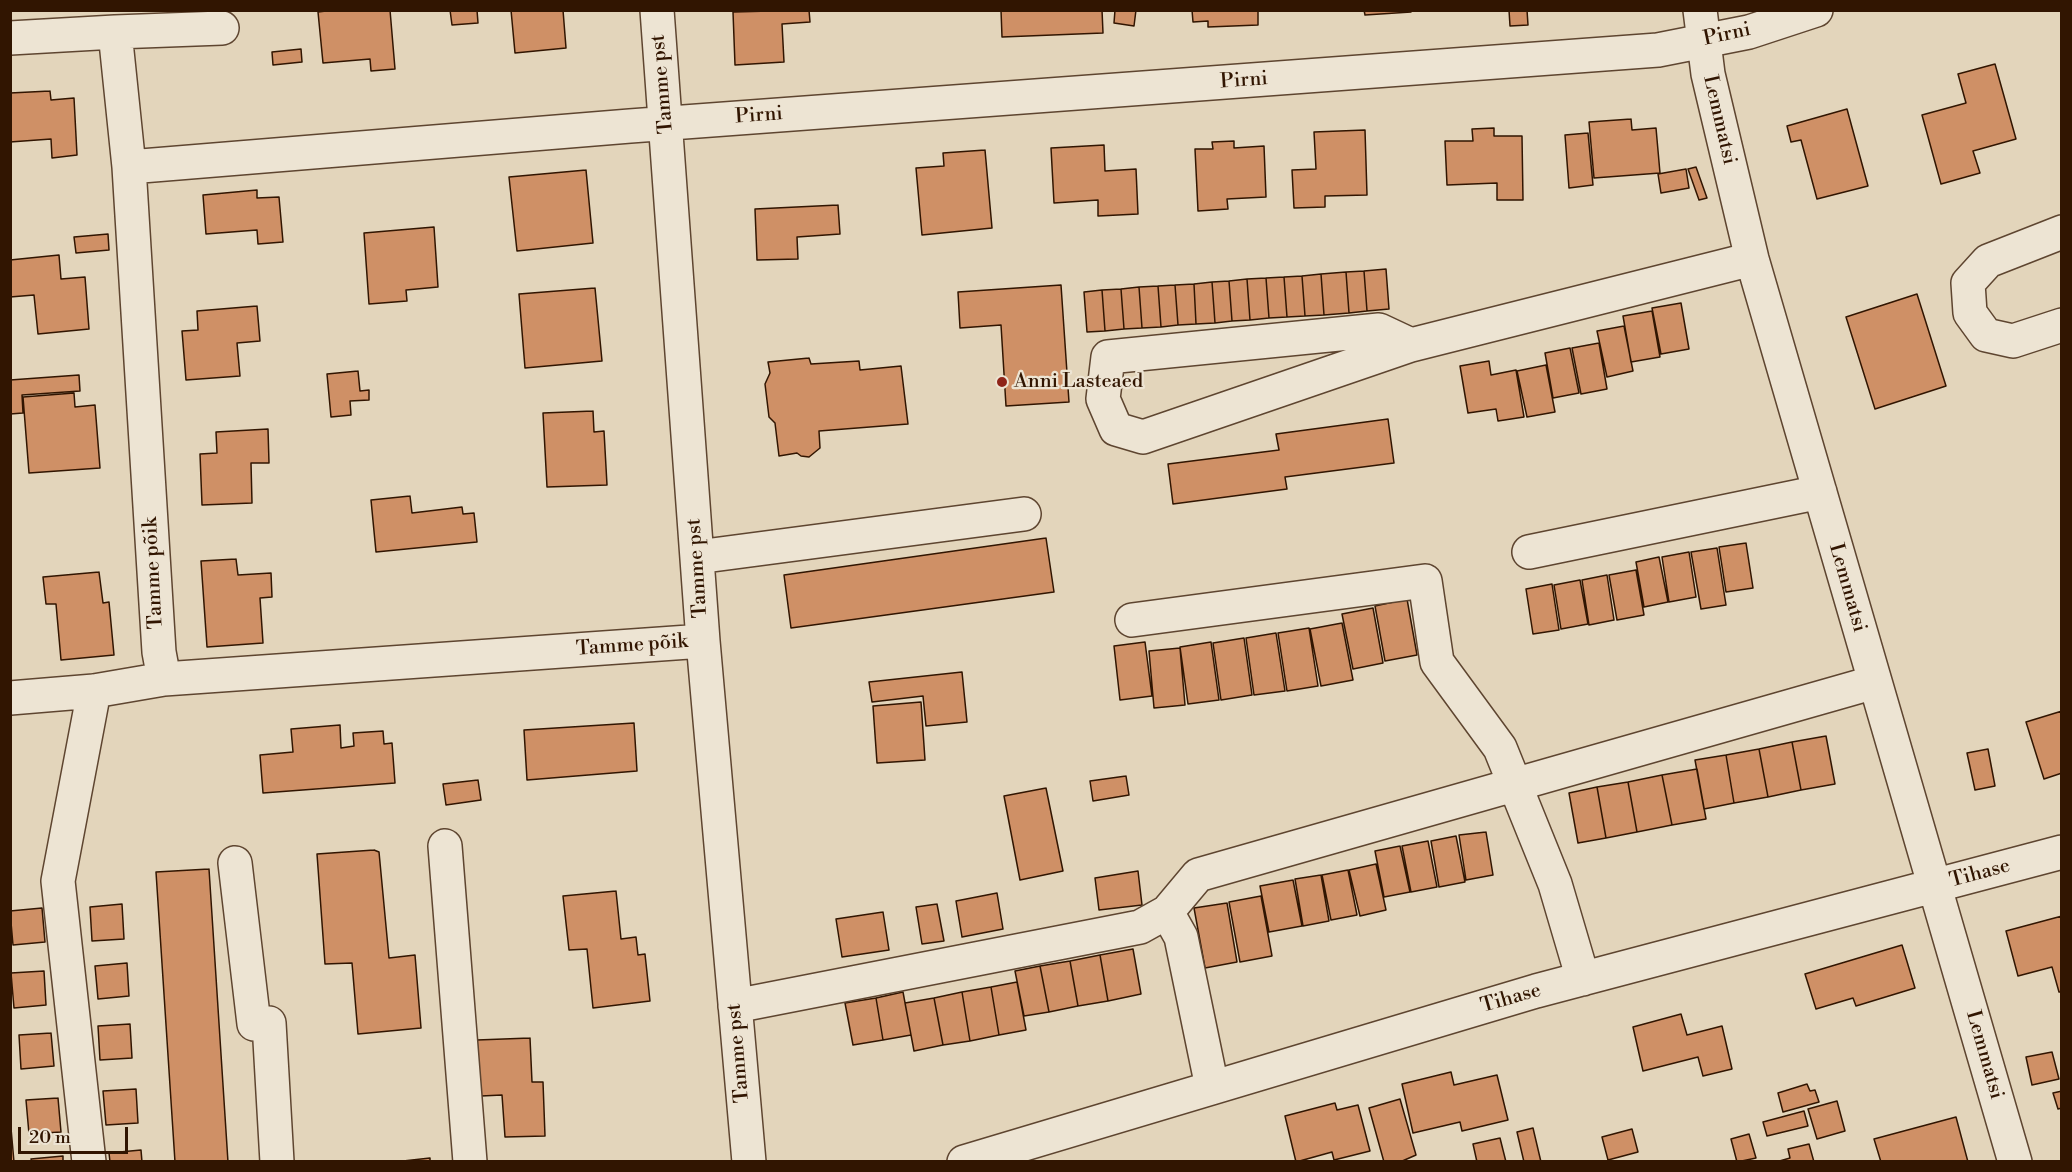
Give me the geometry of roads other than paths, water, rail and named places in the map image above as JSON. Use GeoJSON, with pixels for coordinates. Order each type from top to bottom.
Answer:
{"type":"FeatureCollection","features":[{"type":"Feature","properties":{"kind":"street","name":"Tamme pst"},"geometry":{"type":"LineString","coordinates":[[657,10],[703,641],[749,1161]]}},
{"type":"Feature","properties":{"kind":"street","name":"Pirni"},"geometry":{"type":"LineString","coordinates":[[129,166],[667,123],[1658,50],[1702,26],[1749,32],[1816,10]]}},
{"type":"Feature","properties":{"kind":"street"},"geometry":{"type":"LineString","coordinates":[[10,38],[115,32],[178,20],[222,28]]}},
{"type":"Feature","properties":{"kind":"street","name":"Lemmatsi"},"geometry":{"type":"LineString","coordinates":[[1702,26],[1708,74],[1752,259],[2015,1161]]}},
{"type":"Feature","properties":{"kind":"street","name":"Tamme põik"},"geometry":{"type":"LineString","coordinates":[[115,32],[129,166],[159,652],[164,680],[703,641]]}},
{"type":"Feature","properties":{"kind":"street"},"geometry":{"type":"LineString","coordinates":[[2061,232],[1988,261],[1968,283],[1970,313],[1986,335],[2013,341],[2061,326]]}},
{"type":"Feature","properties":{"kind":"street"},"geometry":{"type":"LineString","coordinates":[[1411,345],[1379,330],[1108,357],[1103,399],[1116,429],[1143,437],[1411,345],[1752,259]]}},
{"type":"Feature","properties":{"kind":"street"},"geometry":{"type":"LineString","coordinates":[[1529,552],[1820,492]]}},
{"type":"Feature","properties":{"kind":"street"},"geometry":{"type":"LineString","coordinates":[[697,557],[1024,514]]}},
{"type":"Feature","properties":{"kind":"street"},"geometry":{"type":"LineString","coordinates":[[1131,620],[1425,581],[1437,662],[1500,748],[1555,884],[1583,979]]}},
{"type":"Feature","properties":{"kind":"street"},"geometry":{"type":"LineString","coordinates":[[10,698],[94,691],[164,680]]}},
{"type":"Feature","properties":{"kind":"street"},"geometry":{"type":"LineString","coordinates":[[735,1006],[1140,927],[1167,912],[1198,875],[1875,682]]}},
{"type":"Feature","properties":{"kind":"street"},"geometry":{"type":"LineString","coordinates":[[89,1161],[58,881],[94,691]]}},
{"type":"Feature","properties":{"kind":"street"},"geometry":{"type":"LineString","coordinates":[[445,846],[470,1161]]}},
{"type":"Feature","properties":{"kind":"street","name":"Tihase"},"geometry":{"type":"LineString","coordinates":[[964,1161],[1583,979],[2061,852]]}},
{"type":"Feature","properties":{"kind":"street"},"geometry":{"type":"LineString","coordinates":[[235,863],[254,1023],[269,1023],[277,1161]]}},
{"type":"Feature","properties":{"kind":"street"},"geometry":{"type":"LineString","coordinates":[[1167,912],[1181,937],[1212,1088]]}},
{"type":"Feature","properties":{"kind":"place","name":"Anni Lasteaed"},"geometry":{"type":"Point","coordinates":[1002,382]}}]}
